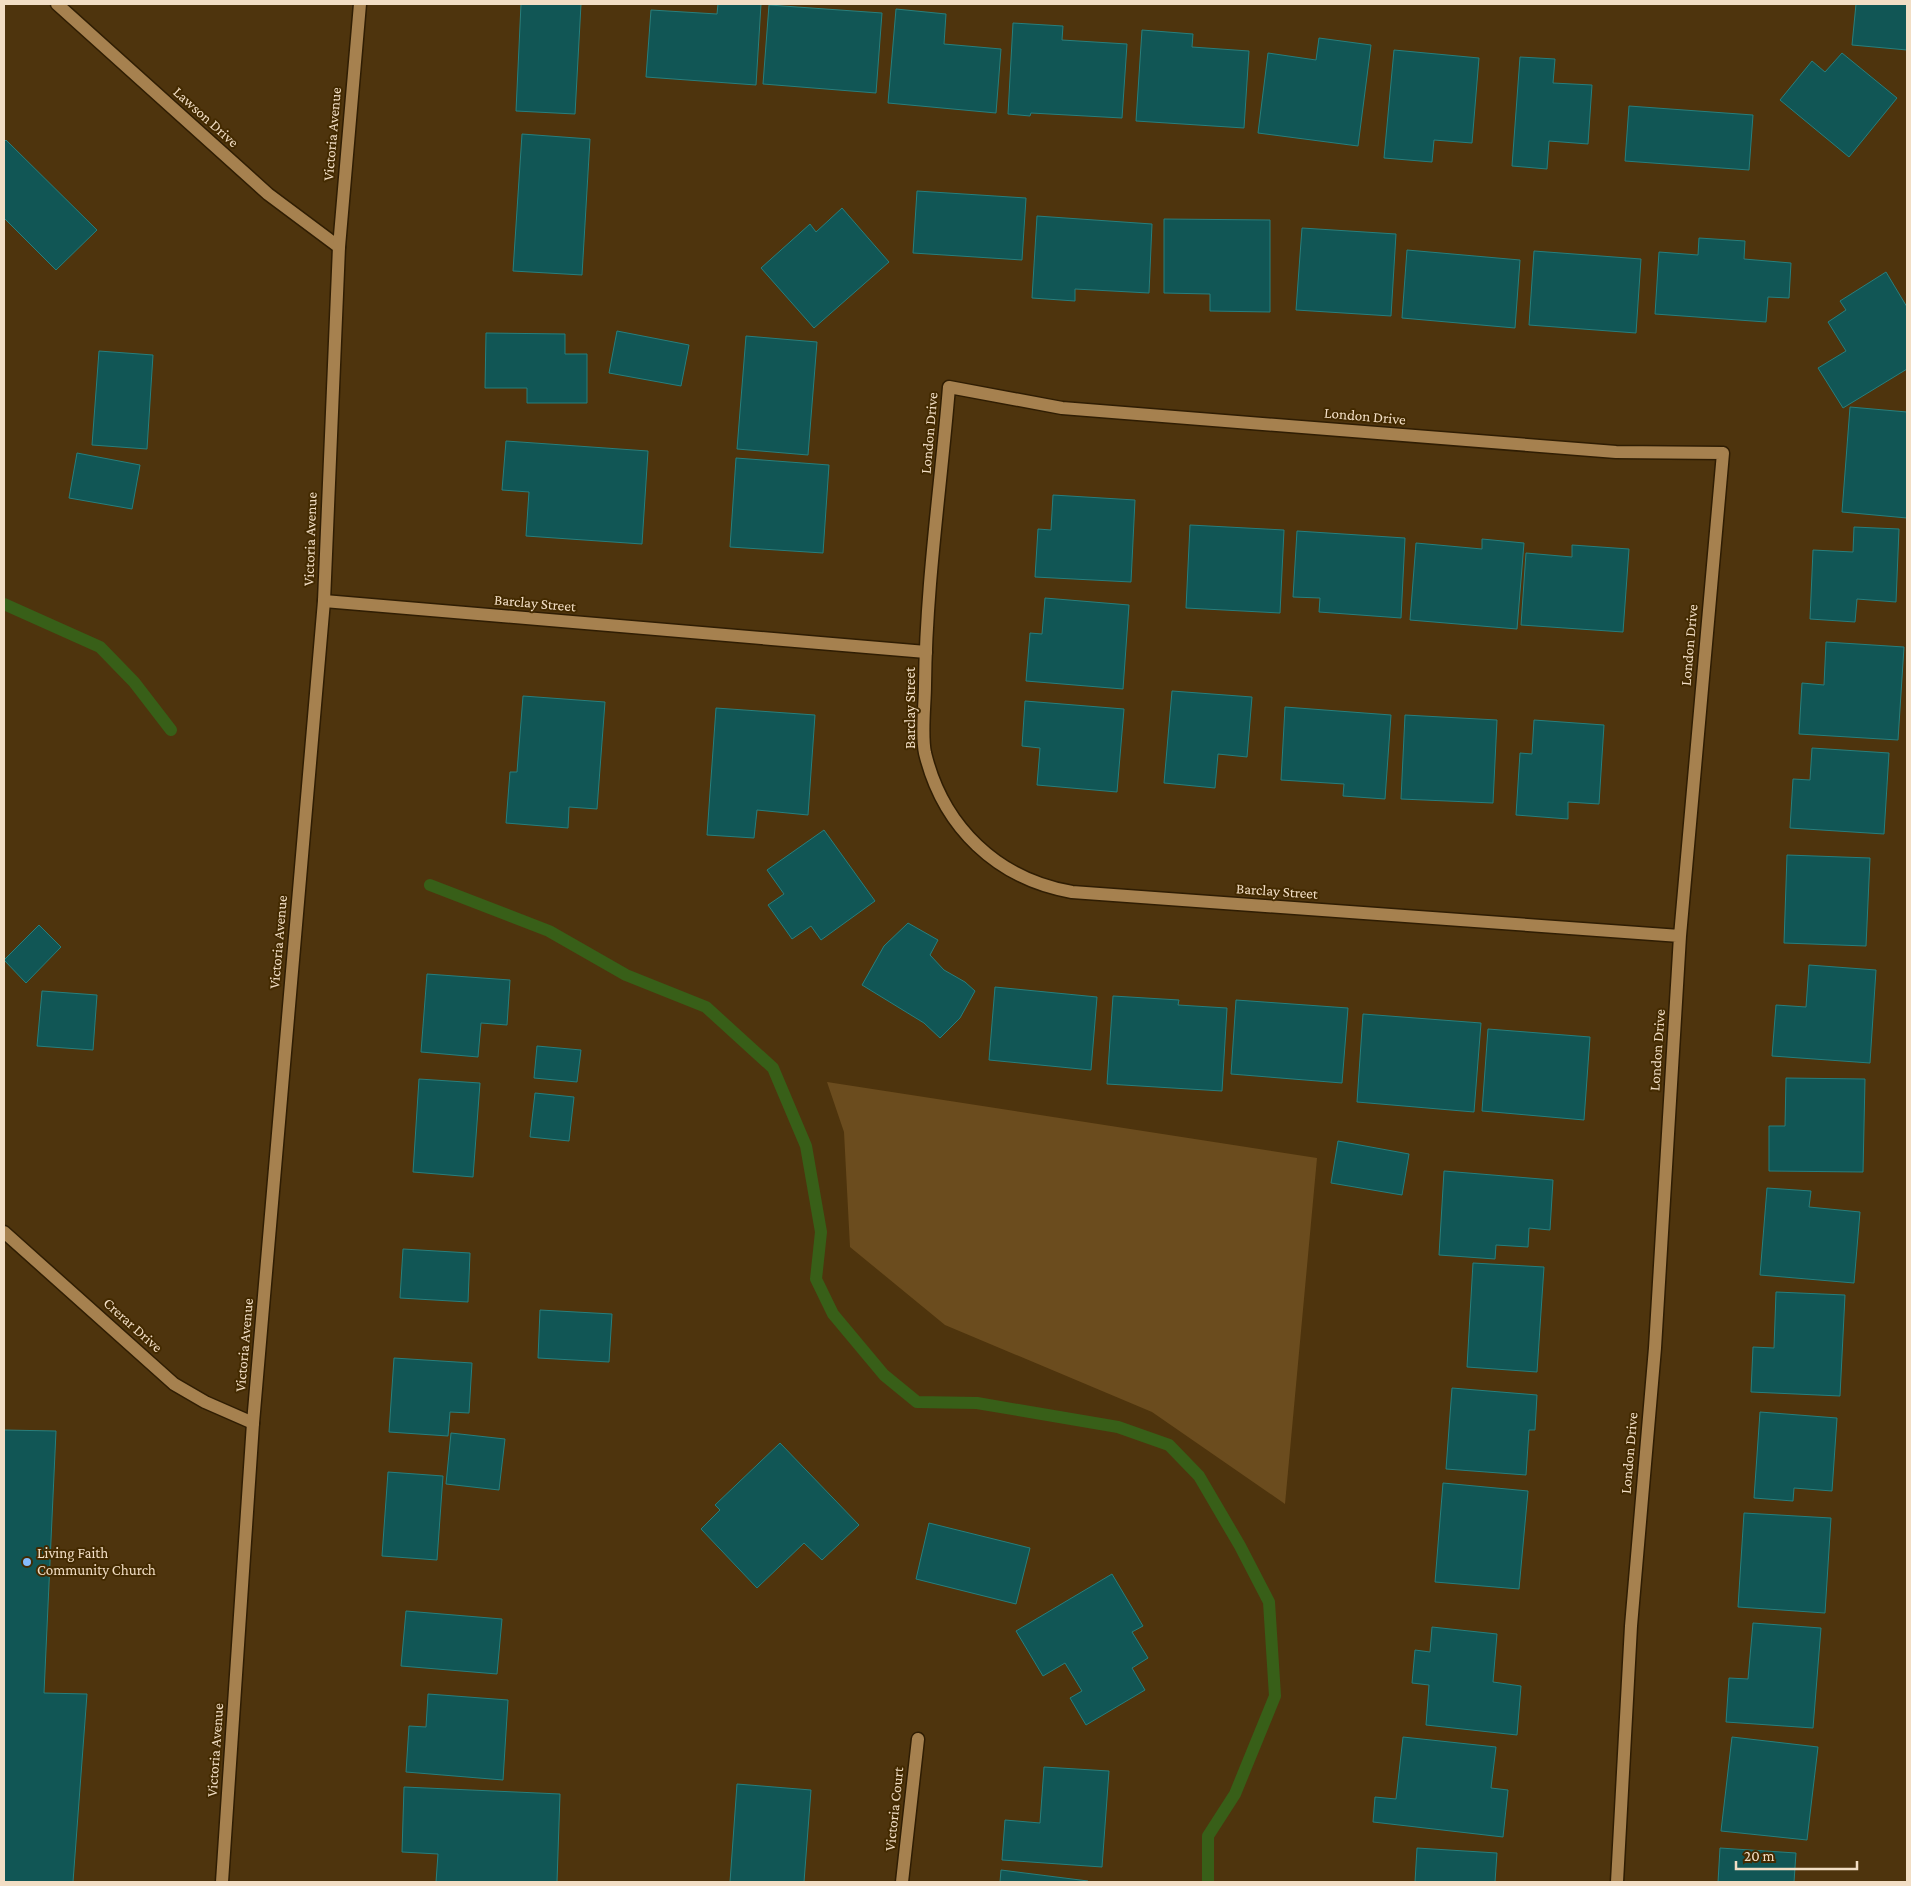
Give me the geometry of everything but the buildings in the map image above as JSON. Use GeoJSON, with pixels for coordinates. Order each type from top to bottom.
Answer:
{"type":"FeatureCollection","features":[{"type":"Feature","properties":{"kind":"street","name":"Lawson Drive"},"geometry":{"type":"LineString","coordinates":[[58,4],[268,194],[339,247]]}},
{"type":"Feature","properties":{"kind":"street","name":"Victoria Avenue"},"geometry":{"type":"LineString","coordinates":[[222,1882],[253,1423],[324,601],[339,247],[360,4]]}},
{"type":"Feature","properties":{"kind":"street","name":"London Drive"},"geometry":{"type":"LineString","coordinates":[[926,652],[949,387],[1062,408],[1616,452],[1722,453],[1680,936],[1654,1348],[1631,1626],[1617,1882]]}},
{"type":"Feature","properties":{"kind":"street","name":"Barclay Street"},"geometry":{"type":"LineString","coordinates":[[324,601],[926,652],[925,750],[935,783],[951,816],[968,839],[990,856],[1022,877],[1046,888],[1072,892],[1680,936]]}},
{"type":"Feature","properties":{"kind":"street","name":"Crerar Drive"},"geometry":{"type":"LineString","coordinates":[[4,1232],[174,1384],[205,1402],[253,1423]]}},
{"type":"Feature","properties":{"kind":"street","name":"Victoria Court"},"geometry":{"type":"LineString","coordinates":[[902,1882],[918,1740]]}},
{"type":"Feature","properties":{"kind":"shaded area"},"geometry":{"type":"Polygon","coordinates":[[[827,1082],[1317,1158],[1285,1504],[1152,1412],[945,1325],[850,1247],[844,1132],[827,1082]]]}},
{"type":"Feature","properties":{"kind":"waterway"},"geometry":{"type":"LineString","coordinates":[[4,604],[100,647],[134,682],[171,730]]}},
{"type":"Feature","properties":{"kind":"waterway"},"geometry":{"type":"LineString","coordinates":[[430,885],[549,931],[626,975],[706,1007],[773,1068],[806,1146],[821,1232],[816,1279],[833,1314],[884,1375],[917,1402],[977,1403],[1118,1427],[1169,1445],[1199,1476],[1240,1546],[1269,1602],[1275,1696],[1235,1794],[1208,1836],[1208,1882]]}},
{"type":"Feature","properties":{"kind":"place","name":"Living Faith Community Church"},"geometry":{"type":"Point","coordinates":[27,1562]}}]}
